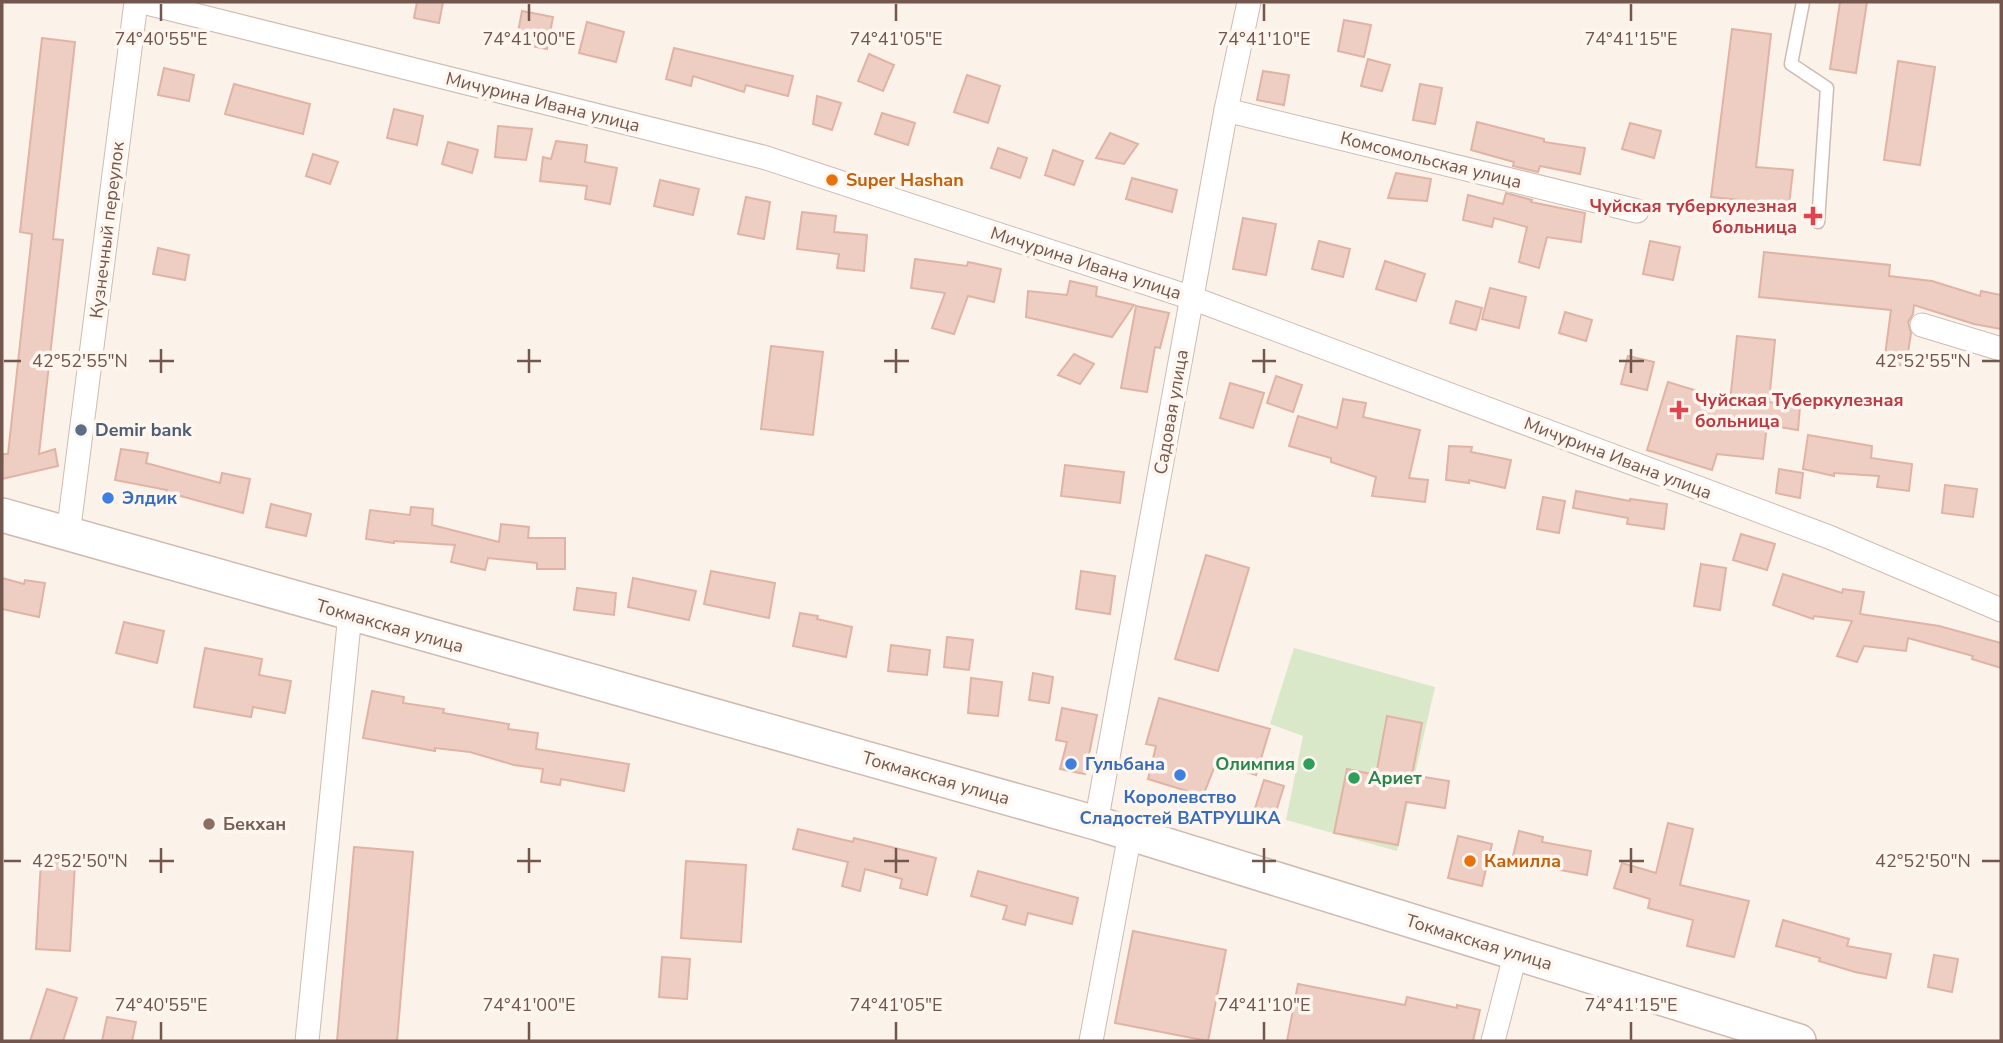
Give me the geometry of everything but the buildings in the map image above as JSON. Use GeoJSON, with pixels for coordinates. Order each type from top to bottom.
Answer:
{"type":"FeatureCollection","features":[{"type":"Feature","properties":{"kind":"main road","name":"Токмакская улица"},"geometry":{"type":"LineString","coordinates":[[2,515],[1096,823],[1799,1041]]}},
{"type":"Feature","properties":{"kind":"street","name":"Кузнечный переулок"},"geometry":{"type":"LineString","coordinates":[[68,535],[136,2]]}},
{"type":"Feature","properties":{"kind":"street","name":"Мичурина Ивана улица"},"geometry":{"type":"LineString","coordinates":[[143,2],[762,157],[1192,298],[1829,537],[2001,610]]}},
{"type":"Feature","properties":{"kind":"street","name":"Садовая улица"},"geometry":{"type":"LineString","coordinates":[[1096,823],[1248,2]]}},
{"type":"Feature","properties":{"kind":"street","name":"Комсомольская улица"},"geometry":{"type":"LineString","coordinates":[[1226,110],[1637,211]]}},
{"type":"Feature","properties":{"kind":"street"},"geometry":{"type":"LineString","coordinates":[[1922,325],[2001,349]]}},
{"type":"Feature","properties":{"kind":"street"},"geometry":{"type":"LineString","coordinates":[[307,1041],[350,614]]}},
{"type":"Feature","properties":{"kind":"street"},"geometry":{"type":"LineString","coordinates":[[1091,1041],[1130,834]]}},
{"type":"Feature","properties":{"kind":"street"},"geometry":{"type":"LineString","coordinates":[[1493,1041],[1516,952]]}},
{"type":"Feature","properties":{"kind":"lane"},"geometry":{"type":"LineString","coordinates":[[1802,2],[1791,64],[1827,88],[1818,222]]}},
{"type":"Feature","properties":{"kind":"green space","name":"Ариет"},"geometry":{"type":"Polygon","coordinates":[[[1294,648],[1435,687],[1397,851],[1286,820],[1303,736],[1270,724],[1294,648]]]}},
{"type":"Feature","properties":{"kind":"place","name":"Super Hashan"},"geometry":{"type":"Point","coordinates":[832,180]}},
{"type":"Feature","properties":{"kind":"place","name":"Чуйская туберкулезная больница"},"geometry":{"type":"Point","coordinates":[1813,216]}},
{"type":"Feature","properties":{"kind":"place","name":"Чуйская Туберкулезная больница"},"geometry":{"type":"Point","coordinates":[1679,410]}},
{"type":"Feature","properties":{"kind":"place","name":"Demir bank"},"geometry":{"type":"Point","coordinates":[81,430]}},
{"type":"Feature","properties":{"kind":"place","name":"Элдик"},"geometry":{"type":"Point","coordinates":[108,498]}},
{"type":"Feature","properties":{"kind":"place","name":"Гульбана"},"geometry":{"type":"Point","coordinates":[1071,764]}},
{"type":"Feature","properties":{"kind":"place","name":"Олимпия"},"geometry":{"type":"Point","coordinates":[1309,764]}},
{"type":"Feature","properties":{"kind":"place","name":"Королевство Сладостей ВАТРУШКА"},"geometry":{"type":"Point","coordinates":[1180,775]}},
{"type":"Feature","properties":{"kind":"place","name":"Ариет"},"geometry":{"type":"Point","coordinates":[1354,778]}},
{"type":"Feature","properties":{"kind":"place","name":"Бекхан"},"geometry":{"type":"Point","coordinates":[209,824]}},
{"type":"Feature","properties":{"kind":"place","name":"Камилла"},"geometry":{"type":"Point","coordinates":[1470,861]}}]}
